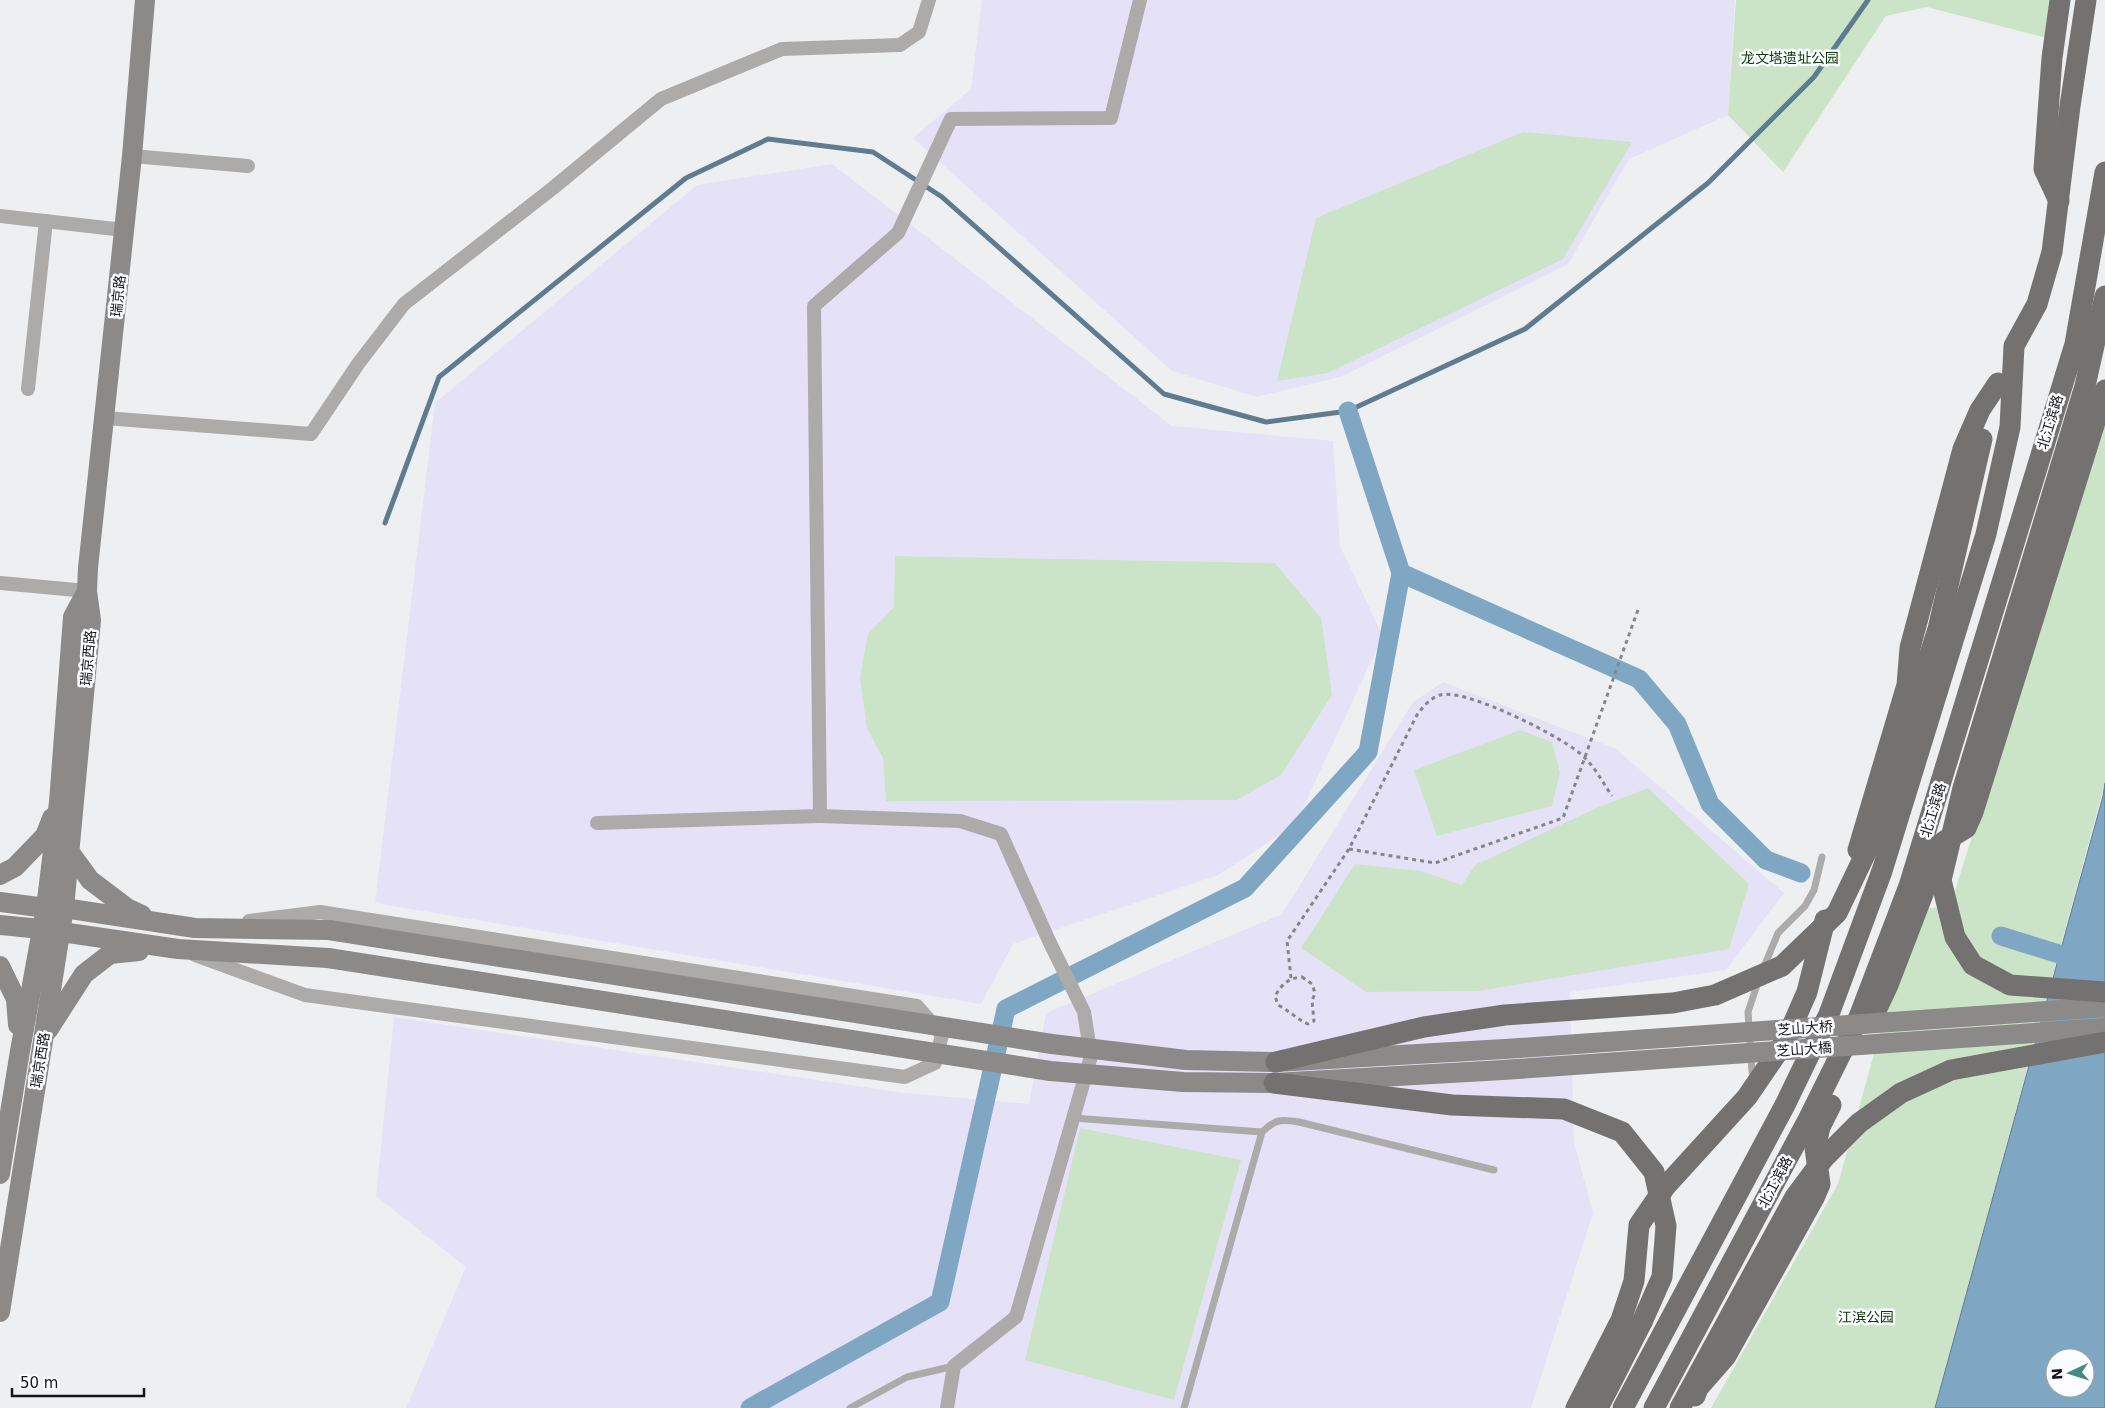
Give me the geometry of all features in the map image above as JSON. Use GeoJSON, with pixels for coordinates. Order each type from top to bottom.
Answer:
{"type":"FeatureCollection","features":[{"type":"Feature","properties":{"kind":"main road"},"geometry":{"type":"LineString","coordinates":[[2059,201],[2044,169],[2052,58],[2060,0]]}},
{"type":"Feature","properties":{"kind":"main road","name":"北江滨路"},"geometry":{"type":"LineString","coordinates":[[1275,1073],[1424,1027],[1505,1016],[1672,1003],[1715,995],[1782,966],[1837,913],[1870,844],[1938,629],[1982,439],[1998,383],[2014,346],[2037,304],[2052,252],[2070,106],[2086,0]]}},
{"type":"Feature","properties":{"kind":"main road","name":"北江滨路"},"geometry":{"type":"LineString","coordinates":[[1654,1408],[1809,1118],[1858,1017],[1910,886],[2075,344],[2105,172]]}},
{"type":"Feature","properties":{"kind":"main road"},"geometry":{"type":"LineString","coordinates":[[2105,295],[2084,386],[1963,788],[1947,848],[1941,880],[1954,937],[1973,965],[2010,985],[2105,992]]}},
{"type":"Feature","properties":{"kind":"main road","name":"北江滨路"},"geometry":{"type":"LineString","coordinates":[[1623,1408],[1785,1105],[1829,1014],[1855,946],[1882,871],[1986,534],[2010,427],[2014,346]]}},
{"type":"Feature","properties":{"kind":"main road"},"geometry":{"type":"LineString","coordinates":[[1576,1408],[1621,1320],[1634,1281],[1639,1225],[1665,1186],[1747,1097],[1786,1040],[1803,1000],[1830,903],[1857,851],[1907,685],[1910,648],[1963,450],[1980,410],[1998,383]]}},
{"type":"Feature","properties":{"kind":"main road"},"geometry":{"type":"LineString","coordinates":[[1690,1408],[1698,1388],[1726,1356],[1814,1198],[1820,1184],[1815,1148],[1820,1127],[1888,985],[1943,842],[1966,828],[1973,812],[2105,390]]}},
{"type":"Feature","properties":{"kind":"main road"},"geometry":{"type":"LineString","coordinates":[[1680,1408],[1795,1197],[1824,1158],[1859,1123],[1901,1093],[1951,1070],[2105,1042]]}},
{"type":"Feature","properties":{"kind":"main road"},"geometry":{"type":"LineString","coordinates":[[1275,1073],[1452,1105],[1564,1109],[1622,1132],[1654,1172],[1666,1226],[1662,1277],[1642,1322],[1598,1408]]}},
{"type":"Feature","properties":{"kind":"street","name":"瑞京路"},"geometry":{"type":"LineString","coordinates":[[87,591],[132,156],[145,0]]}},
{"type":"Feature","properties":{"kind":"street"},"geometry":{"type":"LineString","coordinates":[[105,418],[312,434],[358,364],[404,304],[553,188],[661,99],[782,49],[900,45],[919,32],[929,0]]}},
{"type":"Feature","properties":{"kind":"street"},"geometry":{"type":"LineString","coordinates":[[820,816],[814,306],[898,233],[951,119],[1111,118],[1140,0]]}},
{"type":"Feature","properties":{"kind":"street"},"geometry":{"type":"LineString","coordinates":[[132,156],[248,166]]}},
{"type":"Feature","properties":{"kind":"street"},"geometry":{"type":"LineString","coordinates":[[0,216],[124,230]]}},
{"type":"Feature","properties":{"kind":"street"},"geometry":{"type":"LineString","coordinates":[[28,389],[46,221]]}},
{"type":"Feature","properties":{"kind":"street"},"geometry":{"type":"LineString","coordinates":[[0,583],[87,591]]}},
{"type":"Feature","properties":{"kind":"street","name":"瑞京西路"},"geometry":{"type":"LineString","coordinates":[[55,908],[58,802],[73,617],[87,591]]}},
{"type":"Feature","properties":{"kind":"street","name":"瑞京西路"},"geometry":{"type":"LineString","coordinates":[[0,1174],[20,1051],[69,851],[91,620],[87,591]]}},
{"type":"Feature","properties":{"kind":"street"},"geometry":{"type":"LineString","coordinates":[[0,875],[15,867],[45,836],[58,802]]}},
{"type":"Feature","properties":{"kind":"street"},"geometry":{"type":"LineString","coordinates":[[597,823],[820,816],[960,821],[1000,834],[1084,1012],[1091,1056],[1016,1317],[954,1366],[947,1408]]}},
{"type":"Feature","properties":{"kind":"street"},"geometry":{"type":"LineString","coordinates":[[69,851],[90,880],[127,908],[162,924]]}},
{"type":"Feature","properties":{"kind":"street"},"geometry":{"type":"LineString","coordinates":[[0,902],[195,928],[329,930],[1052,1044],[1275,1073]]}},
{"type":"Feature","properties":{"kind":"street"},"geometry":{"type":"LineString","coordinates":[[44,1036],[84,974],[110,954],[171,948],[305,994],[905,1077],[935,1063],[942,1035],[917,1006],[320,912],[195,928]]}},
{"type":"Feature","properties":{"kind":"street"},"geometry":{"type":"LineString","coordinates":[[0,925],[51,930],[171,948],[328,958],[1050,1071],[1183,1082],[1275,1073]]}},
{"type":"Feature","properties":{"kind":"street","name":"瑞京西路"},"geometry":{"type":"LineString","coordinates":[[0,1312],[44,1036],[51,930]]}},
{"type":"Feature","properties":{"kind":"street"},"geometry":{"type":"LineString","coordinates":[[0,966],[16,999],[20,1051]]}},
{"type":"Feature","properties":{"kind":"street","name":"芝山大桥"},"geometry":{"type":"LineString","coordinates":[[1275,1073],[1505,1049],[2105,1007]]}},
{"type":"Feature","properties":{"kind":"street","name":"芝山大橋"},"geometry":{"type":"LineString","coordinates":[[1275,1073],[1502,1070],[2105,1028]]}},
{"type":"Feature","properties":{"kind":"lane"},"geometry":{"type":"LineString","coordinates":[[1756,1084],[1752,1072],[1748,1012],[1778,933],[1805,906],[1814,890],[1822,857]]}},
{"type":"Feature","properties":{"kind":"lane"},"geometry":{"type":"LineString","coordinates":[[1073,1118],[1262,1132]]}},
{"type":"Feature","properties":{"kind":"lane"},"geometry":{"type":"LineString","coordinates":[[1184,1408],[1262,1132],[1274,1121],[1284,1119],[1299,1122],[1494,1170]]}},
{"type":"Feature","properties":{"kind":"lane"},"geometry":{"type":"LineString","coordinates":[[850,1408],[907,1377],[954,1366]]}},
{"type":"Feature","properties":{"kind":"path"},"geometry":{"type":"LineString","coordinates":[[1349,849],[1435,863],[1563,818],[1639,607]]}},
{"type":"Feature","properties":{"kind":"path"},"geometry":{"type":"LineString","coordinates":[[1291,978],[1287,941],[1349,849],[1417,715],[1426,703],[1441,695],[1456,694],[1508,713],[1543,729],[1585,757],[1612,796]]}},
{"type":"Feature","properties":{"kind":"path"},"geometry":{"type":"LineString","coordinates":[[1302,977],[1312,984],[1315,993],[1312,1001],[1314,1021],[1308,1024],[1299,1020],[1291,1012],[1278,1006],[1275,996],[1282,985],[1291,978],[1302,977]]}},
{"type":"Feature","properties":{"kind":"shaded area"},"geometry":{"type":"Polygon","coordinates":[[[982,0],[1735,0],[1728,115],[1629,159],[1568,264],[1343,376],[1257,397],[1172,371],[913,138],[971,89],[982,0]]]}},
{"type":"Feature","properties":{"kind":"shaded area"},"geometry":{"type":"Polygon","coordinates":[[[832,164],[1172,426],[1333,441],[1340,546],[1383,636],[1295,825],[1218,875],[1013,944],[981,1004],[375,903],[435,403],[697,185],[832,164]]]}},
{"type":"Feature","properties":{"kind":"shaded area"},"geometry":{"type":"Polygon","coordinates":[[[1443,682],[1616,749],[1784,893],[1726,970],[1570,992],[1574,1142],[1593,1213],[1531,1408],[406,1408],[466,1267],[376,1196],[394,1017],[904,1093],[1029,1104],[1046,1013],[1282,914],[1413,702],[1443,682]]]}},
{"type":"Feature","properties":{"kind":"green space","name":"龙文塔遗址公园"},"geometry":{"type":"Polygon","coordinates":[[[1736,0],[2049,0],[2047,38],[1927,7],[1886,16],[1783,172],[1728,115],[1736,0]]]}},
{"type":"Feature","properties":{"kind":"green space"},"geometry":{"type":"Polygon","coordinates":[[[1523,132],[1632,142],[1563,259],[1328,373],[1277,381],[1316,218],[1523,132]]]}},
{"type":"Feature","properties":{"kind":"green space","name":"江滨公园"},"geometry":{"type":"Polygon","coordinates":[[[2105,410],[2105,783],[1935,1408],[1711,1408],[1838,1184],[1914,909],[1950,907],[2105,410]]]}},
{"type":"Feature","properties":{"kind":"green space"},"geometry":{"type":"Polygon","coordinates":[[[895,556],[1275,563],[1321,618],[1332,695],[1281,775],[1237,800],[886,801],[883,758],[867,729],[860,677],[868,634],[894,607],[895,556]]]}},
{"type":"Feature","properties":{"kind":"green space"},"geometry":{"type":"Polygon","coordinates":[[[1520,730],[1552,742],[1560,773],[1552,806],[1437,836],[1414,770],[1520,730]]]}},
{"type":"Feature","properties":{"kind":"green space"},"geometry":{"type":"Polygon","coordinates":[[[1648,788],[1749,884],[1729,949],[1478,991],[1366,992],[1301,948],[1355,864],[1421,871],[1462,885],[1475,865],[1599,807],[1648,788]]]}},
{"type":"Feature","properties":{"kind":"green space"},"geometry":{"type":"Polygon","coordinates":[[[1080,1128],[1241,1160],[1174,1400],[1025,1360],[1080,1128]]]}},
{"type":"Feature","properties":{"kind":"water"},"geometry":{"type":"Polygon","coordinates":[[[2105,783],[2105,1408],[1935,1408],[2103,796],[2105,783]]]}},
{"type":"Feature","properties":{"kind":"waterway"},"geometry":{"type":"LineString","coordinates":[[385,523],[439,377],[686,178],[768,139],[873,152],[942,197],[1164,394],[1266,422],[1348,411],[1525,329],[1708,183],[1814,77],[1868,0]]}},
{"type":"Feature","properties":{"kind":"waterway"},"geometry":{"type":"LineString","coordinates":[[1348,411],[1401,573]]}},
{"type":"Feature","properties":{"kind":"waterway"},"geometry":{"type":"LineString","coordinates":[[750,1408],[940,1302],[1006,1009],[1245,888],[1368,752],[1401,573],[1639,679],[1677,724],[1710,804],[1766,860],[1801,873]]}},
{"type":"Feature","properties":{"kind":"waterway"},"geometry":{"type":"LineString","coordinates":[[2001,936],[2059,954]]}}]}
